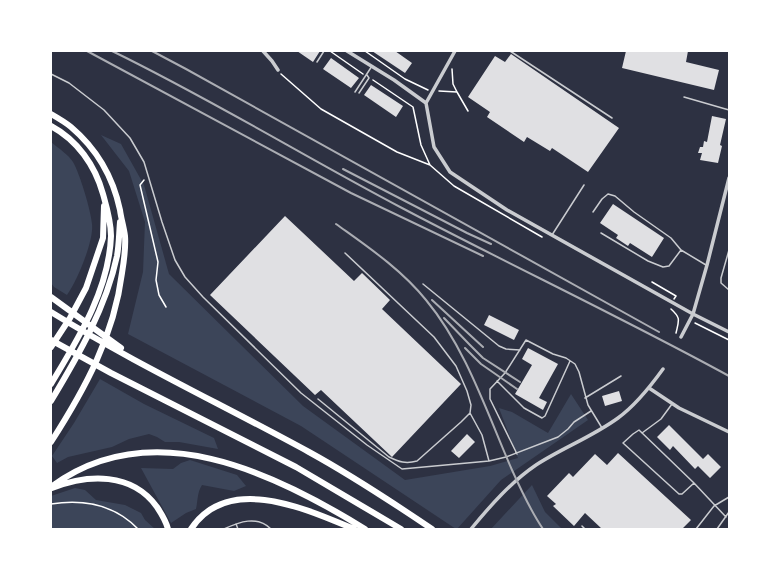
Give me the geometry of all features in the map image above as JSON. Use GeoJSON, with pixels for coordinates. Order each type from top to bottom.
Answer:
{"type":"FeatureCollection","features":[{"type":"Feature","properties":{"kind":"highway"},"geometry":{"type":"LineString","coordinates":[[51,114],[71,127],[91,147],[108,173],[116,194],[125,235],[125,252],[121,283],[114,315],[99,356],[70,413],[51,442]]}},
{"type":"Feature","properties":{"kind":"highway"},"geometry":{"type":"LineString","coordinates":[[51,126],[72,140],[82,151],[94,170],[101,185],[110,218],[111,235],[108,256],[97,296],[76,342],[51,384]]}},
{"type":"Feature","properties":{"kind":"highway"},"geometry":{"type":"LineString","coordinates":[[51,347],[70,318],[86,288],[95,264],[103,238],[104,199]]}},
{"type":"Feature","properties":{"kind":"highway"},"geometry":{"type":"LineString","coordinates":[[51,401],[70,369],[104,300],[117,255],[120,213]]}},
{"type":"Feature","properties":{"kind":"highway"},"geometry":{"type":"LineString","coordinates":[[54,299],[121,350],[138,361],[310,453],[376,491],[432,529]]}},
{"type":"Feature","properties":{"kind":"highway"},"geometry":{"type":"LineString","coordinates":[[51,312],[121,350]]}},
{"type":"Feature","properties":{"kind":"highway"},"geometry":{"type":"LineString","coordinates":[[51,340],[111,373],[296,467],[402,529]]}},
{"type":"Feature","properties":{"kind":"highway"},"geometry":{"type":"LineString","coordinates":[[51,488],[59,481],[83,468],[104,460],[136,454],[166,452],[202,456],[240,466],[278,481],[366,529]]}},
{"type":"Feature","properties":{"kind":"highway"},"geometry":{"type":"LineString","coordinates":[[51,488],[86,478],[106,478],[125,482],[140,490],[152,501],[161,513],[168,529]]}},
{"type":"Feature","properties":{"kind":"highway"},"geometry":{"type":"LineString","coordinates":[[191,529],[196,521],[210,510],[225,502],[247,498],[269,500],[290,505],[354,529]]}},
{"type":"Feature","properties":{"kind":"street"},"geometry":{"type":"LineString","coordinates":[[263,51],[278,70]]}},
{"type":"Feature","properties":{"kind":"street"},"geometry":{"type":"LineString","coordinates":[[347,51],[394,80],[426,103]]}},
{"type":"Feature","properties":{"kind":"street"},"geometry":{"type":"LineString","coordinates":[[455,51],[426,103],[434,147],[450,172],[507,210],[693,314],[729,332]]}},
{"type":"Feature","properties":{"kind":"street"},"geometry":{"type":"LineString","coordinates":[[681,337],[693,314],[728,191],[729,178]]}},
{"type":"Feature","properties":{"kind":"street"},"geometry":{"type":"LineString","coordinates":[[471,529],[504,492],[524,474],[548,457],[619,418],[649,388],[663,369]]}},
{"type":"Feature","properties":{"kind":"street"},"geometry":{"type":"LineString","coordinates":[[649,388],[672,404],[729,432]]}},
{"type":"Feature","properties":{"kind":"lane"},"geometry":{"type":"LineString","coordinates":[[317,62],[324,51]]}},
{"type":"Feature","properties":{"kind":"lane"},"geometry":{"type":"LineString","coordinates":[[510,51],[612,118]]}},
{"type":"Feature","properties":{"kind":"lane"},"geometry":{"type":"LineString","coordinates":[[355,92],[372,66]]}},
{"type":"Feature","properties":{"kind":"lane"},"geometry":{"type":"LineString","coordinates":[[51,74],[69,83],[104,110],[130,138],[144,162],[175,260],[185,277],[203,297],[301,393],[367,445],[402,469],[489,461],[517,454],[558,437],[574,422],[591,410]]}},
{"type":"Feature","properties":{"kind":"lane"},"geometry":{"type":"LineString","coordinates":[[359,93],[369,78],[366,75]]}},
{"type":"Feature","properties":{"kind":"lane"},"geometry":{"type":"LineString","coordinates":[[684,97],[729,110]]}},
{"type":"Feature","properties":{"kind":"lane"},"geometry":{"type":"LineString","coordinates":[[552,235],[584,185]]}},
{"type":"Feature","properties":{"kind":"lane"},"geometry":{"type":"LineString","coordinates":[[593,212],[602,199],[608,194],[615,196],[634,212],[671,238],[681,250],[707,266]]}},
{"type":"Feature","properties":{"kind":"lane"},"geometry":{"type":"LineString","coordinates":[[601,233],[648,261],[663,267],[669,266],[681,250]]}},
{"type":"Feature","properties":{"kind":"lane"},"geometry":{"type":"LineString","coordinates":[[729,250],[728,261],[721,278],[721,283],[729,290]]}},
{"type":"Feature","properties":{"kind":"lane"},"geometry":{"type":"LineString","coordinates":[[345,253],[434,337],[456,366],[467,391],[471,405],[470,413],[482,435],[489,461]]}},
{"type":"Feature","properties":{"kind":"lane"},"geometry":{"type":"LineString","coordinates":[[423,284],[499,346],[506,349],[520,350]]}},
{"type":"Feature","properties":{"kind":"lane"},"geometry":{"type":"LineString","coordinates":[[517,454],[490,399],[490,389],[505,373],[526,340],[553,354],[571,361],[574,364],[579,372],[585,398],[602,428]]}},
{"type":"Feature","properties":{"kind":"lane"},"geometry":{"type":"LineString","coordinates":[[497,381],[524,408],[542,418],[545,416],[571,361]]}},
{"type":"Feature","properties":{"kind":"lane"},"geometry":{"type":"LineString","coordinates":[[585,398],[621,376]]}},
{"type":"Feature","properties":{"kind":"lane"},"geometry":{"type":"LineString","coordinates":[[318,399],[389,457],[408,463],[416,461],[470,413]]}},
{"type":"Feature","properties":{"kind":"lane"},"geometry":{"type":"LineString","coordinates":[[642,433],[661,419],[672,404]]}},
{"type":"Feature","properties":{"kind":"lane"},"geometry":{"type":"LineString","coordinates":[[694,483],[682,494],[679,494],[623,443],[639,430],[694,483],[726,517]]}},
{"type":"Feature","properties":{"kind":"lane"},"geometry":{"type":"LineString","coordinates":[[696,529],[714,506],[729,497]]}},
{"type":"Feature","properties":{"kind":"lane"},"geometry":{"type":"LineString","coordinates":[[717,529],[729,512]]}},
{"type":"Feature","properties":{"kind":"lane"},"geometry":{"type":"LineString","coordinates":[[224,529],[247,520],[267,525],[271,529]]}},
{"type":"Feature","properties":{"kind":"lane"},"geometry":{"type":"LineString","coordinates":[[236,524],[238,529]]}},
{"type":"Feature","properties":{"kind":"lane"},"geometry":{"type":"LineString","coordinates":[[582,526],[586,529]]}},
{"type":"Feature","properties":{"kind":"path"},"geometry":{"type":"LineString","coordinates":[[330,51],[366,75]]}},
{"type":"Feature","properties":{"kind":"path"},"geometry":{"type":"LineString","coordinates":[[365,51],[405,79],[432,92],[457,92]]}},
{"type":"Feature","properties":{"kind":"path"},"geometry":{"type":"LineString","coordinates":[[453,65],[451,72],[453,84],[468,111]]}},
{"type":"Feature","properties":{"kind":"path"},"geometry":{"type":"LineString","coordinates":[[278,70],[322,109],[397,152],[430,165],[454,186],[545,238]]}},
{"type":"Feature","properties":{"kind":"path"},"geometry":{"type":"LineString","coordinates":[[369,78],[413,107],[421,145],[430,165]]}},
{"type":"Feature","properties":{"kind":"path"},"geometry":{"type":"LineString","coordinates":[[148,175],[140,186],[158,262],[156,280],[159,295],[166,307]]}},
{"type":"Feature","properties":{"kind":"path"},"geometry":{"type":"LineString","coordinates":[[670,308],[678,315],[729,340]]}},
{"type":"Feature","properties":{"kind":"path"},"geometry":{"type":"LineString","coordinates":[[676,334],[679,319],[678,315]]}},
{"type":"Feature","properties":{"kind":"path"},"geometry":{"type":"LineString","coordinates":[[51,504],[68,502],[104,506],[120,514],[138,529]]}},
{"type":"Feature","properties":{"kind":"shaded area"},"geometry":{"type":"Polygon","coordinates":[[[101,135],[121,144],[144,185],[169,274],[303,406],[405,480],[490,466],[518,458],[499,408],[512,412],[548,433],[571,394],[588,420],[501,480],[456,529],[301,426],[128,334],[143,272],[145,222],[129,171],[101,135]]]}},
{"type":"Feature","properties":{"kind":"shaded area"},"geometry":{"type":"Polygon","coordinates":[[[51,142],[66,154],[73,162],[85,193],[92,224],[88,250],[67,295],[54,287],[51,283],[51,142]]]}},
{"type":"Feature","properties":{"kind":"shaded area"},"geometry":{"type":"Polygon","coordinates":[[[100,379],[144,404],[214,438],[218,449],[179,442],[165,442],[149,434],[129,439],[112,447],[68,457],[57,463],[52,456],[74,423],[100,379]]]}},
{"type":"Feature","properties":{"kind":"shaded area"},"geometry":{"type":"Polygon","coordinates":[[[190,460],[237,475],[246,486],[234,491],[202,485],[198,494],[196,509],[186,513],[171,523],[141,468],[173,469],[181,463],[190,460]]]}},
{"type":"Feature","properties":{"kind":"shaded area"},"geometry":{"type":"Polygon","coordinates":[[[532,485],[545,512],[562,529],[491,529],[532,485]]]}},
{"type":"Feature","properties":{"kind":"shaded area"},"geometry":{"type":"Polygon","coordinates":[[[75,488],[85,490],[96,500],[125,505],[141,513],[145,520],[155,529],[51,528],[51,496],[75,488]]]}},
{"type":"Feature","properties":{"kind":"building"},"geometry":{"type":"Polygon","coordinates":[[[297,51],[320,51],[313,62],[297,51]]]}},
{"type":"Feature","properties":{"kind":"building"},"geometry":{"type":"Polygon","coordinates":[[[372,51],[395,51],[412,63],[405,73],[372,51]]]}},
{"type":"Feature","properties":{"kind":"building"},"geometry":{"type":"Polygon","coordinates":[[[626,51],[688,51],[686,62],[719,70],[714,90],[622,68],[626,51]]]}},
{"type":"Feature","properties":{"kind":"building"},"geometry":{"type":"Polygon","coordinates":[[[511,54],[619,128],[588,172],[552,148],[550,151],[527,137],[524,142],[487,117],[490,112],[468,97],[495,56],[505,62],[511,54]]]}},
{"type":"Feature","properties":{"kind":"building"},"geometry":{"type":"Polygon","coordinates":[[[331,58],[359,78],[351,88],[323,69],[331,58]]]}},
{"type":"Feature","properties":{"kind":"building"},"geometry":{"type":"Polygon","coordinates":[[[371,85],[403,106],[396,117],[364,95],[371,85]]]}},
{"type":"Feature","properties":{"kind":"building"},"geometry":{"type":"Polygon","coordinates":[[[712,116],[726,119],[720,145],[722,146],[718,163],[700,160],[702,153],[698,153],[700,147],[703,147],[704,141],[707,142],[712,116]]]}},
{"type":"Feature","properties":{"kind":"building"},"geometry":{"type":"Polygon","coordinates":[[[613,204],[664,238],[652,257],[630,243],[628,246],[616,238],[618,235],[600,223],[613,204]]]}},
{"type":"Feature","properties":{"kind":"building"},"geometry":{"type":"Polygon","coordinates":[[[285,216],[354,281],[362,273],[390,300],[382,309],[461,384],[392,457],[321,390],[315,395],[210,295],[285,216]]]}},
{"type":"Feature","properties":{"kind":"building"},"geometry":{"type":"Polygon","coordinates":[[[489,315],[519,330],[514,340],[484,325],[489,315]]]}},
{"type":"Feature","properties":{"kind":"building"},"geometry":{"type":"Polygon","coordinates":[[[528,348],[558,364],[539,398],[547,402],[543,410],[515,394],[532,365],[522,359],[528,348]]]}},
{"type":"Feature","properties":{"kind":"building"},"geometry":{"type":"Polygon","coordinates":[[[619,391],[622,401],[605,406],[602,396],[619,391]]]}},
{"type":"Feature","properties":{"kind":"building"},"geometry":{"type":"Polygon","coordinates":[[[669,425],[703,459],[708,454],[721,467],[710,478],[698,466],[695,469],[673,446],[670,450],[657,437],[669,425]]]}},
{"type":"Feature","properties":{"kind":"building"},"geometry":{"type":"Polygon","coordinates":[[[467,434],[475,442],[459,458],[451,451],[467,434]]]}},
{"type":"Feature","properties":{"kind":"building"},"geometry":{"type":"Polygon","coordinates":[[[618,453],[691,520],[682,529],[602,529],[585,513],[574,526],[553,506],[556,504],[547,496],[569,473],[573,477],[595,454],[607,465],[618,453]]]}},
{"type":"Feature","properties":{"kind":"railway"},"geometry":{"type":"LineString","coordinates":[[87,51],[351,193],[483,256]]}},
{"type":"Feature","properties":{"kind":"railway"},"geometry":{"type":"LineString","coordinates":[[112,51],[222,108],[402,208],[648,333],[729,376]]}},
{"type":"Feature","properties":{"kind":"railway"},"geometry":{"type":"LineString","coordinates":[[152,51],[659,332]]}},
{"type":"Feature","properties":{"kind":"railway"},"geometry":{"type":"LineString","coordinates":[[343,169],[491,244]]}},
{"type":"Feature","properties":{"kind":"railway"},"geometry":{"type":"LineString","coordinates":[[336,224],[384,259],[406,278],[426,300],[440,319],[453,339],[475,382],[519,485],[543,529]]}},
{"type":"Feature","properties":{"kind":"railway"},"geometry":{"type":"LineString","coordinates":[[432,300],[483,347]]}},
{"type":"Feature","properties":{"kind":"railway"},"geometry":{"type":"LineString","coordinates":[[444,318],[483,358],[520,382]]}},
{"type":"Feature","properties":{"kind":"railway"},"geometry":{"type":"LineString","coordinates":[[465,348],[481,364],[517,389]]}}]}
